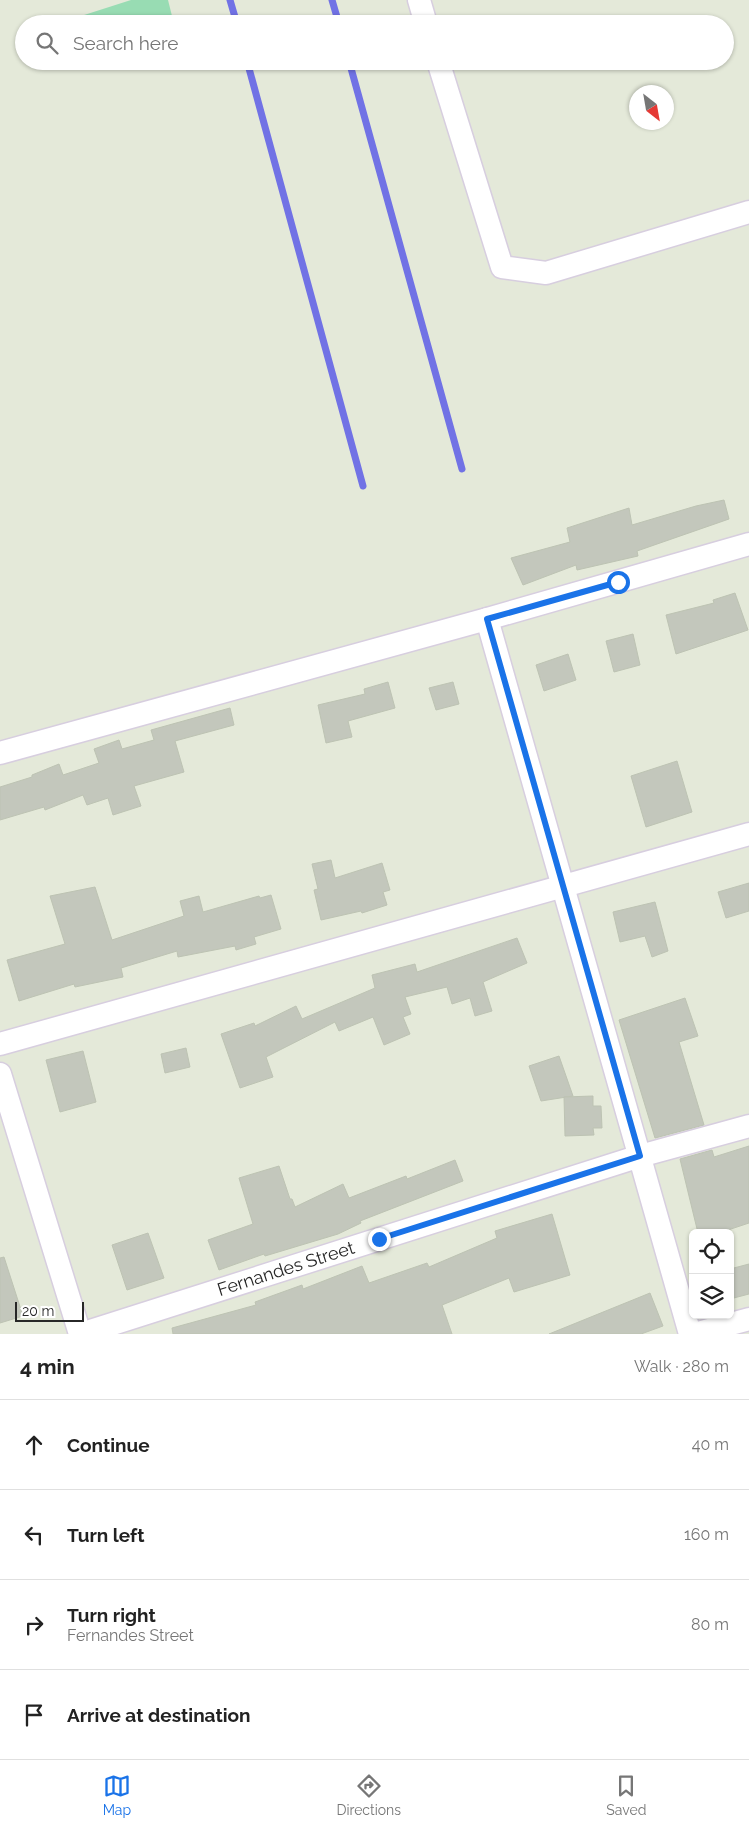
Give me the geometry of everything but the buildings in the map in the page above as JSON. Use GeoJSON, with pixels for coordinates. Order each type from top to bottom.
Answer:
{"type":"FeatureCollection","features":[{"type":"Feature","properties":{"kind":"street"},"geometry":{"type":"LineString","coordinates":[[418,0],[423,15]]}},
{"type":"Feature","properties":{"kind":"street"},"geometry":{"type":"LineString","coordinates":[[441,70],[502,267],[546,273],[749,212]]}},
{"type":"Feature","properties":{"kind":"street"},"geometry":{"type":"LineString","coordinates":[[0,753],[487,619],[749,544]]}},
{"type":"Feature","properties":{"kind":"street"},"geometry":{"type":"LineString","coordinates":[[487,619],[690,1334]]}},
{"type":"Feature","properties":{"kind":"street"},"geometry":{"type":"LineString","coordinates":[[0,1044],[749,834]]}},
{"type":"Feature","properties":{"kind":"street"},"geometry":{"type":"LineString","coordinates":[[0,1074],[80,1334]]}},
{"type":"Feature","properties":{"kind":"street","name":"Fernandes Street"},"geometry":{"type":"LineString","coordinates":[[80,1334],[640,1156],[749,1126]]}},
{"type":"Feature","properties":{"kind":"street"},"geometry":{"type":"LineString","coordinates":[[694,1334],[749,1319]]}},
{"type":"Feature","properties":{"kind":"green space"},"geometry":{"type":"Polygon","coordinates":[[[131,0],[168,0],[172,15],[84,15],[131,0]]]}},
{"type":"Feature","properties":{"kind":"waterway"},"geometry":{"type":"LineString","coordinates":[[230,0],[234,15]]}},
{"type":"Feature","properties":{"kind":"waterway"},"geometry":{"type":"LineString","coordinates":[[332,0],[336,15]]}},
{"type":"Feature","properties":{"kind":"waterway"},"geometry":{"type":"LineString","coordinates":[[249,70],[363,486]]}},
{"type":"Feature","properties":{"kind":"waterway"},"geometry":{"type":"LineString","coordinates":[[351,70],[462,469]]}},
{"type":"Feature","properties":{"kind":"route"},"geometry":{"type":"LineString","coordinates":[[379,1239],[640,1156],[487,619],[618,582]]}}]}
